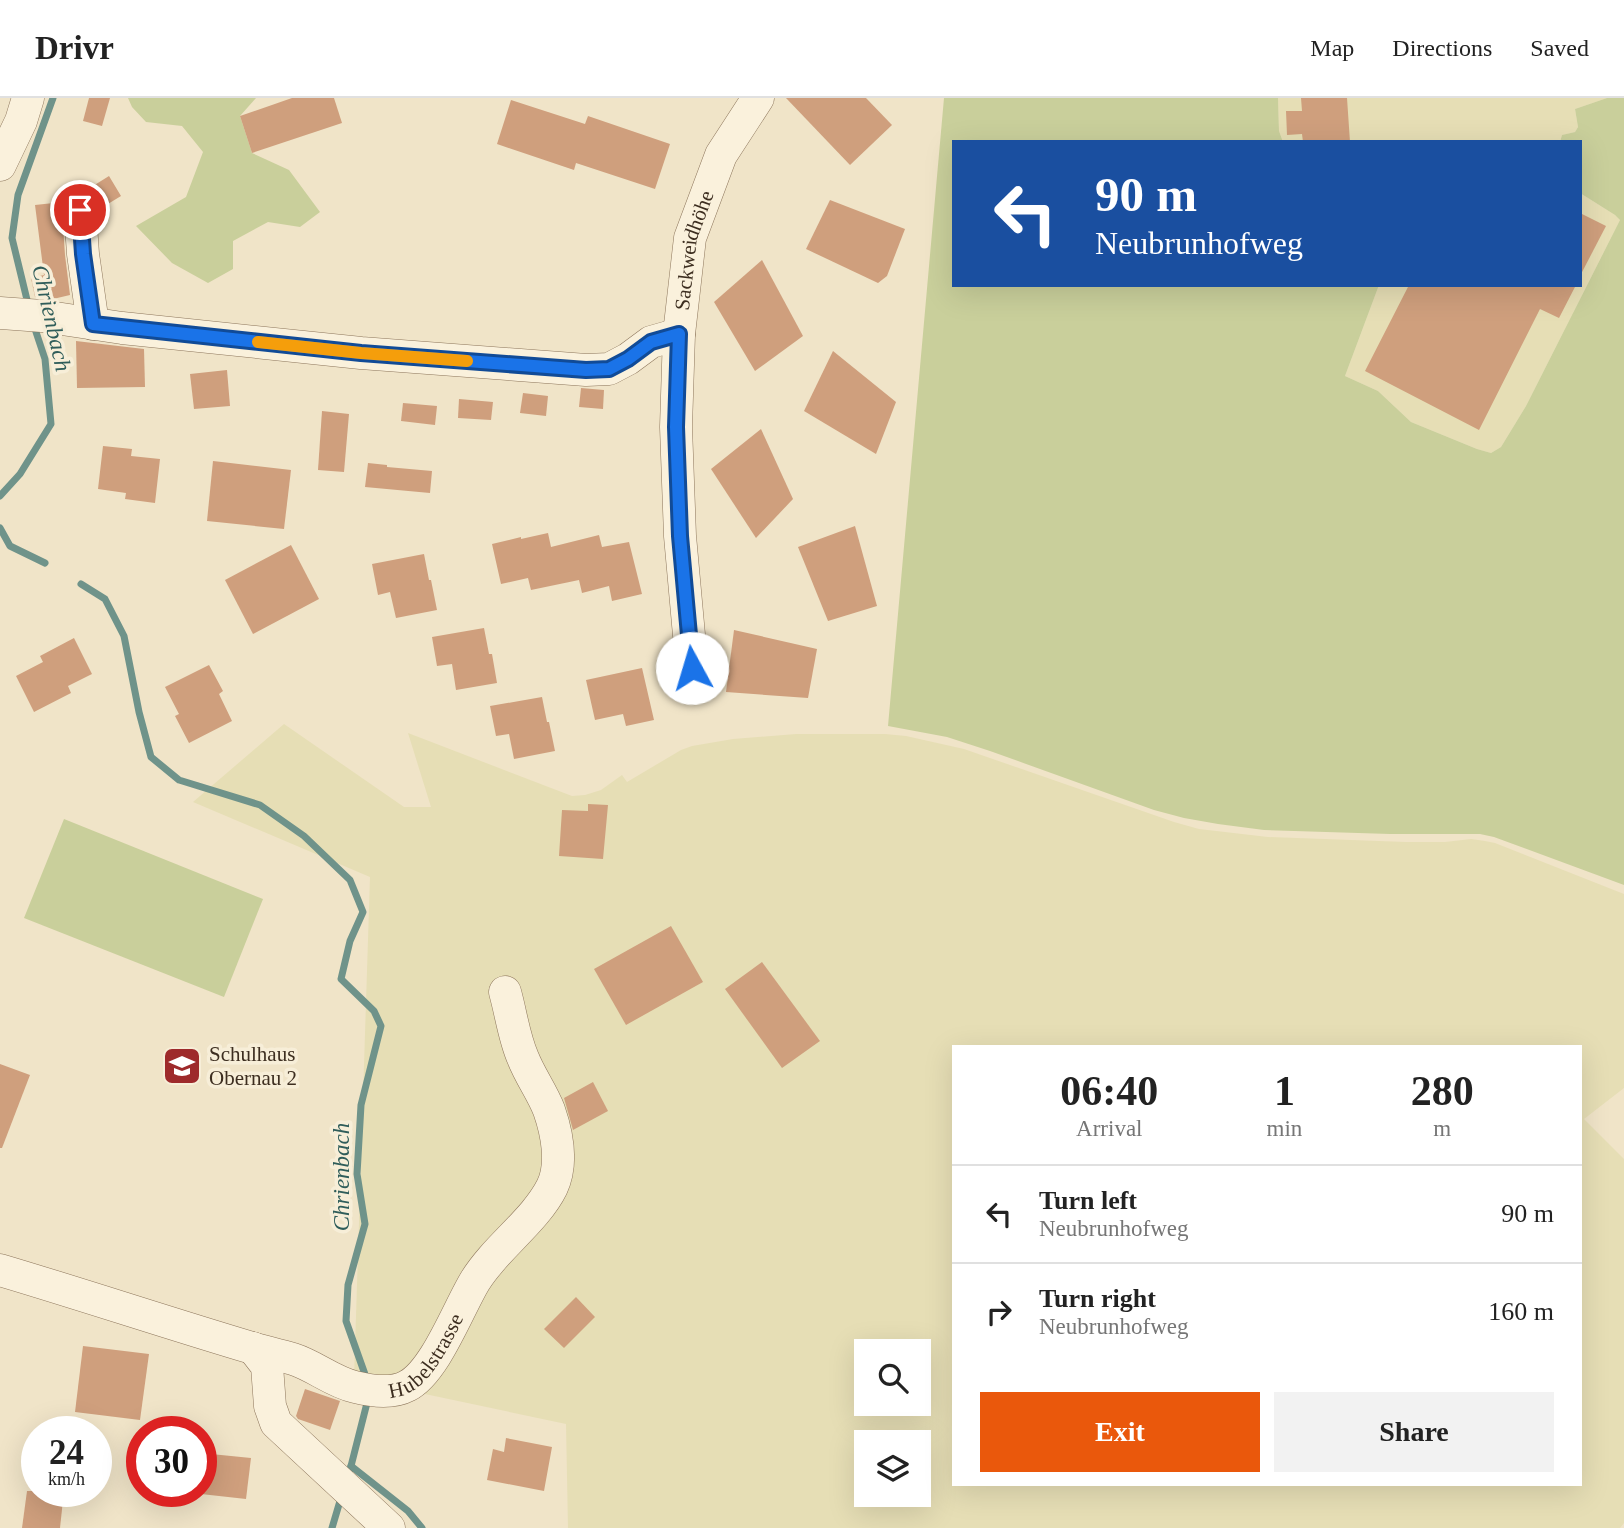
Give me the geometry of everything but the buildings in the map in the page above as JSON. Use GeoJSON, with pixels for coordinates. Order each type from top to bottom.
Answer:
{"type":"FeatureCollection","features":[{"type":"Feature","properties":{"kind":"street"},"geometry":{"type":"LineString","coordinates":[[0,165],[21,121],[28,98]]}},
{"type":"Feature","properties":{"kind":"street","name":"Sackweidhöhe"},"geometry":{"type":"LineString","coordinates":[[692,668],[680,536],[676,427],[679,334],[690,238],[722,155],[758,98]]}},
{"type":"Feature","properties":{"kind":"street"},"geometry":{"type":"LineString","coordinates":[[80,210],[93,324]]}},
{"type":"Feature","properties":{"kind":"street"},"geometry":{"type":"LineString","coordinates":[[22,315],[361,353],[586,370],[609,369],[651,342],[679,334]]}},
{"type":"Feature","properties":{"kind":"street","name":"Hubelstrasse"},"geometry":{"type":"LineString","coordinates":[[0,1269],[296,1360],[356,1388],[392,1391],[408,1386],[426,1369],[488,1262],[537,1209],[552,1186],[558,1165],[557,1141],[549,1109],[522,1055],[505,992]]}},
{"type":"Feature","properties":{"kind":"street"},"geometry":{"type":"LineString","coordinates":[[253,1348],[267,1366],[270,1406],[276,1423],[389,1528]]}},
{"type":"Feature","properties":{"kind":"shaded area"},"geometry":{"type":"Polygon","coordinates":[[[1278,98],[1607,98],[1575,109],[1578,127],[1575,132],[1562,135],[1561,140],[1282,140],[1279,131],[1278,98]]]}},
{"type":"Feature","properties":{"kind":"shaded area"},"geometry":{"type":"Polygon","coordinates":[[[1582,194],[1620,220],[1526,406],[1501,447],[1491,453],[1411,422],[1378,391],[1345,376],[1378,287],[1582,287],[1582,194]]]}},
{"type":"Feature","properties":{"kind":"shaded area"},"geometry":{"type":"Polygon","coordinates":[[[284,724],[404,807],[431,807],[408,733],[572,796],[601,790],[622,775],[627,782],[692,746],[733,739],[796,734],[885,734],[964,749],[1199,829],[1268,837],[1406,842],[1471,839],[1485,841],[1624,894],[1624,1088],[1584,1119],[1624,1159],[1624,1523],[1620,1528],[568,1528],[566,1424],[354,1379],[370,877],[193,802],[284,724]]]}},
{"type":"Feature","properties":{"kind":"green space"},"geometry":{"type":"Polygon","coordinates":[[[128,98],[256,98],[240,116],[252,153],[289,170],[320,212],[300,227],[268,222],[233,241],[233,269],[208,283],[172,263],[136,226],[186,197],[203,152],[182,126],[146,122],[132,107],[128,98]]]}},
{"type":"Feature","properties":{"kind":"green space"},"geometry":{"type":"Polygon","coordinates":[[[944,98],[1278,98],[1279,131],[1282,140],[952,140],[952,287],[1378,287],[1345,376],[1378,391],[1411,422],[1491,453],[1501,447],[1526,406],[1620,220],[1582,194],[1582,140],[1561,140],[1562,135],[1575,132],[1578,127],[1575,109],[1607,98],[1624,98],[1624,885],[1480,834],[1264,830],[1184,818],[1154,810],[947,737],[888,726],[944,98]]]}},
{"type":"Feature","properties":{"kind":"green space"},"geometry":{"type":"Polygon","coordinates":[[[64,819],[263,899],[224,997],[24,918],[64,819]]]}},
{"type":"Feature","properties":{"kind":"waterway","name":"Chrienbach"},"geometry":{"type":"LineString","coordinates":[[29,308],[12,238],[18,195],[53,98]]}},
{"type":"Feature","properties":{"kind":"waterway","name":"Chrienbach"},"geometry":{"type":"LineString","coordinates":[[0,496],[20,474],[51,424],[45,359],[33,323]]}},
{"type":"Feature","properties":{"kind":"waterway","name":"Chrienbach"},"geometry":{"type":"LineString","coordinates":[[0,528],[10,546],[45,563]]}},
{"type":"Feature","properties":{"kind":"waterway","name":"Chrienbach"},"geometry":{"type":"LineString","coordinates":[[81,584],[105,599],[124,636],[151,757],[179,780],[260,805],[304,836],[350,880],[363,912],[350,941],[341,979],[374,1011],[381,1026],[361,1105],[357,1174],[365,1224],[348,1285],[346,1321],[367,1380]]}},
{"type":"Feature","properties":{"kind":"waterway","name":"Chrienbach"},"geometry":{"type":"LineString","coordinates":[[350,1470],[368,1399]]}},
{"type":"Feature","properties":{"kind":"waterway"},"geometry":{"type":"LineString","coordinates":[[351,1466],[408,1511],[422,1528]]}},
{"type":"Feature","properties":{"kind":"waterway","name":"Chrienbach"},"geometry":{"type":"LineString","coordinates":[[332,1528],[340,1501]]}},
{"type":"Feature","properties":{"kind":"slow traffic"},"geometry":{"type":"LineString","coordinates":[[258,342],[467,361]]}},
{"type":"Feature","properties":{"kind":"place","name":"Schulhaus Obernau 2"},"geometry":{"type":"Point","coordinates":[182,1066]}},
{"type":"Feature","properties":{"kind":"route"},"geometry":{"type":"LineString","coordinates":[[80,210],[93,324],[361,353],[586,370],[609,369],[651,342],[679,334],[676,427],[680,536],[692,668]]}}]}
